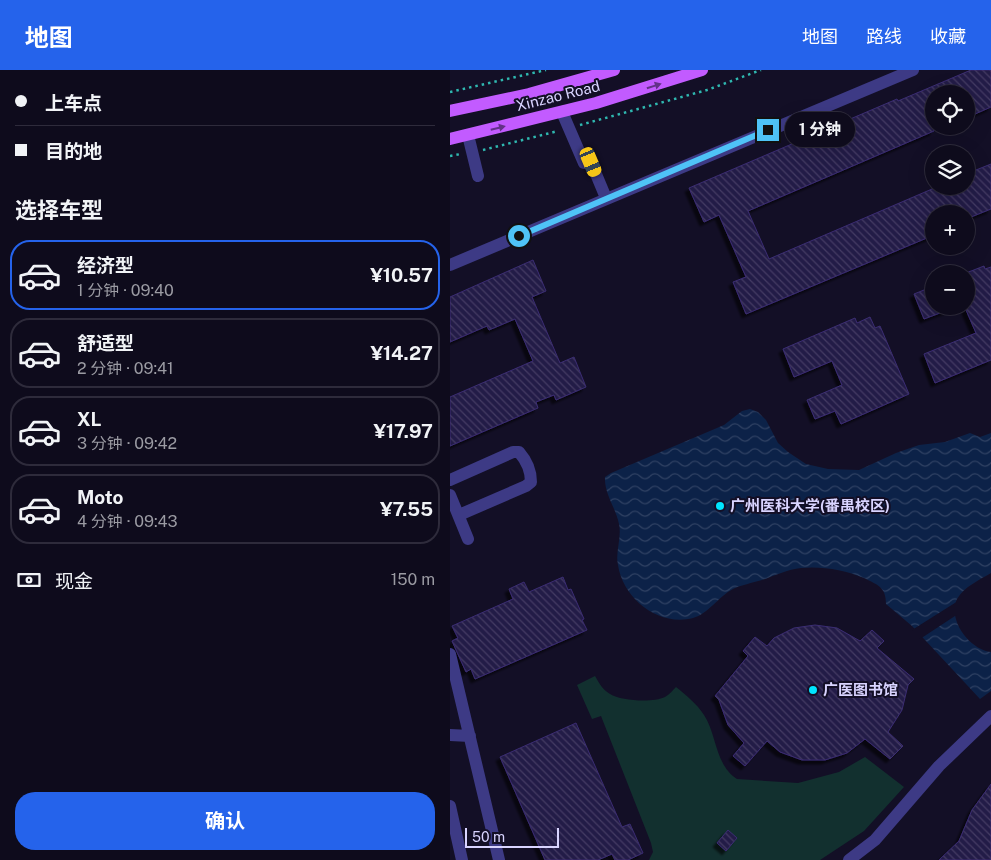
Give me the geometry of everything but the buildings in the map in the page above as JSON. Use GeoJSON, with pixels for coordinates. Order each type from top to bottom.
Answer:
{"type":"FeatureCollection","features":[{"type":"Feature","properties":{"kind":"main road","name":"Xinzao Road"},"geometry":{"type":"LineString","coordinates":[[450,110],[529,94],[614,70]]}},
{"type":"Feature","properties":{"kind":"main road","name":"Xinzao Road"},"geometry":{"type":"LineString","coordinates":[[450,139],[562,112],[702,70]]}},
{"type":"Feature","properties":{"kind":"street"},"geometry":{"type":"LineString","coordinates":[[450,265],[913,70]]}},
{"type":"Feature","properties":{"kind":"street"},"geometry":{"type":"LineString","coordinates":[[562,112],[606,198]]}},
{"type":"Feature","properties":{"kind":"street"},"geometry":{"type":"LineString","coordinates":[[468,135],[478,176]]}},
{"type":"Feature","properties":{"kind":"street"},"geometry":{"type":"LineString","coordinates":[[450,480],[513,452],[519,452],[524,458],[531,475],[530,482],[526,486],[459,516]]}},
{"type":"Feature","properties":{"kind":"street"},"geometry":{"type":"LineString","coordinates":[[450,495],[468,540]]}},
{"type":"Feature","properties":{"kind":"street"},"geometry":{"type":"LineString","coordinates":[[450,654],[499,860]]}},
{"type":"Feature","properties":{"kind":"street"},"geometry":{"type":"LineString","coordinates":[[849,860],[865,855],[874,840],[939,766],[990,718]]}},
{"type":"Feature","properties":{"kind":"street"},"geometry":{"type":"LineString","coordinates":[[450,735],[470,736]]}},
{"type":"Feature","properties":{"kind":"street"},"geometry":{"type":"LineString","coordinates":[[450,806],[462,860]]}},
{"type":"Feature","properties":{"kind":"path"},"geometry":{"type":"LineString","coordinates":[[450,92],[546,70]]}},
{"type":"Feature","properties":{"kind":"path"},"geometry":{"type":"LineString","coordinates":[[608,118],[707,90],[761,70]]}},
{"type":"Feature","properties":{"kind":"path"},"geometry":{"type":"LineString","coordinates":[[479,151],[530,138]]}},
{"type":"Feature","properties":{"kind":"path"},"geometry":{"type":"LineString","coordinates":[[450,156],[465,154]]}},
{"type":"Feature","properties":{"kind":"green space"},"geometry":{"type":"Polygon","coordinates":[[[595,676],[601,686],[608,692],[629,700],[645,701],[660,699],[676,687],[695,703],[704,715],[724,766],[737,779],[798,783],[839,772],[865,757],[904,787],[864,831],[820,860],[649,860],[653,852],[651,843],[601,716],[592,719],[577,685],[595,676]]]}},
{"type":"Feature","properties":{"kind":"water"},"geometry":{"type":"Polygon","coordinates":[[[750,409],[758,412],[766,420],[778,443],[788,452],[806,464],[828,469],[859,470],[919,445],[945,442],[970,433],[980,437],[991,433],[991,573],[972,584],[957,599],[955,616],[962,633],[968,640],[975,646],[991,652],[991,691],[980,699],[912,626],[886,604],[885,594],[880,587],[864,578],[849,573],[817,568],[791,570],[736,588],[728,592],[698,616],[680,620],[656,614],[645,608],[635,599],[621,577],[618,565],[619,524],[606,489],[605,477],[724,425],[742,411],[750,409]]]}},
{"type":"Feature","properties":{"kind":"pier"},"geometry":{"type":"Polygon","coordinates":[[[958,601],[958,614],[920,639],[912,630],[958,601]]]}},
{"type":"Feature","properties":{"kind":"place","name":"广州医科大学(番禺校区)"},"geometry":{"type":"Point","coordinates":[720,506]}},
{"type":"Feature","properties":{"kind":"place","name":"广医图书馆"},"geometry":{"type":"Point","coordinates":[813,690]}},
{"type":"Feature","properties":{"kind":"route"},"geometry":{"type":"LineString","coordinates":[[519,236],[768,130]]}}]}
